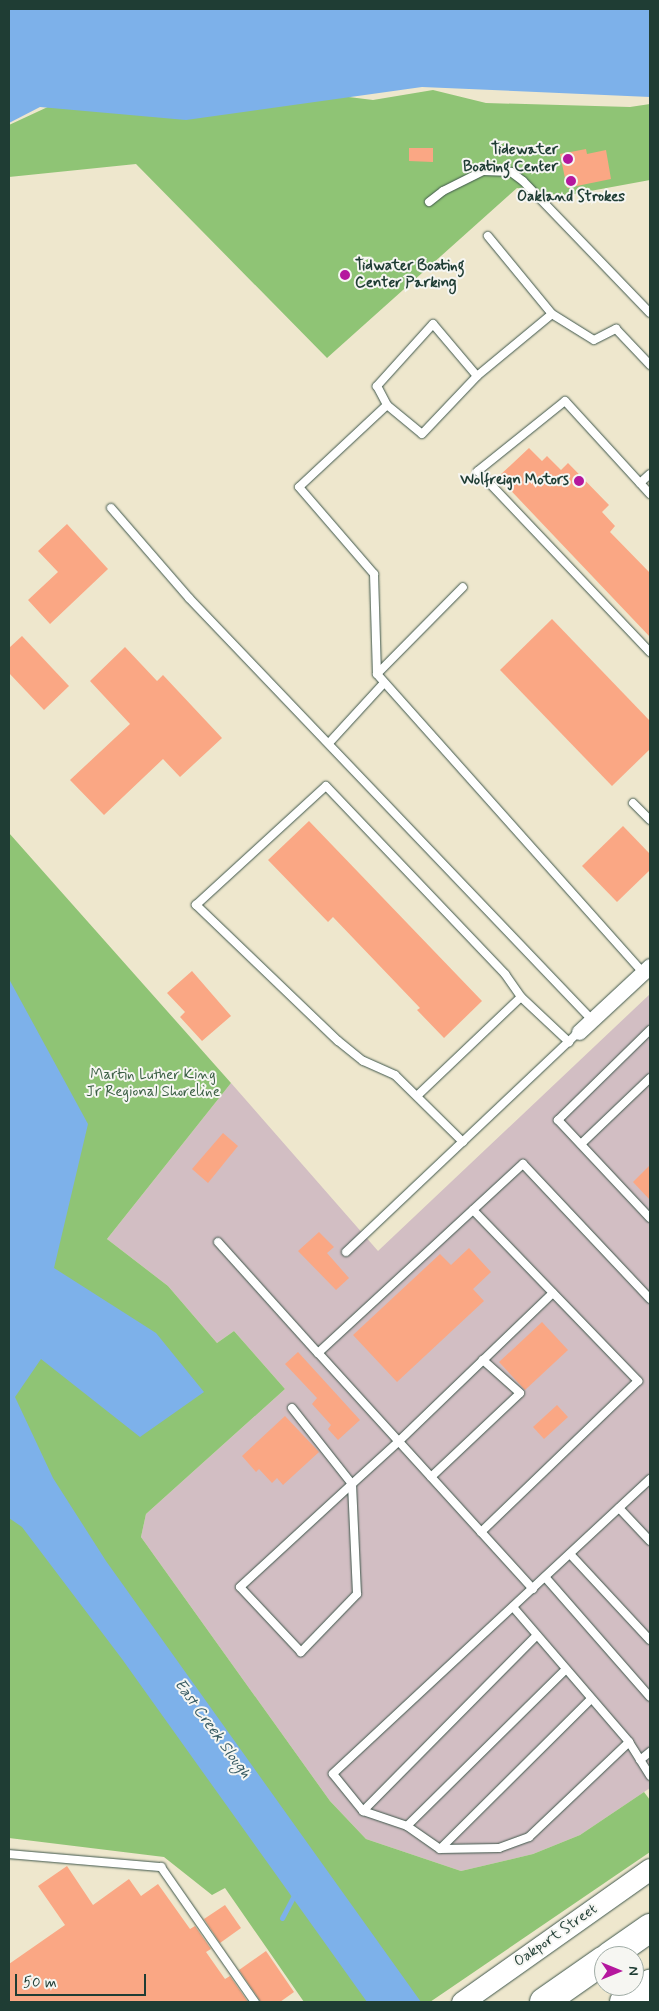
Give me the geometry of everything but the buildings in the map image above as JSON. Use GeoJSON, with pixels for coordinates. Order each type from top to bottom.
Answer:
{"type":"FeatureCollection","features":[{"type":"Feature","properties":{"kind":"highway"},"geometry":{"type":"LineString","coordinates":[[624,1946],[650,1928]]}},
{"type":"Feature","properties":{"kind":"highway"},"geometry":{"type":"LineString","coordinates":[[544,2002],[594,1967]]}},
{"type":"Feature","properties":{"kind":"highway"},"geometry":{"type":"LineString","coordinates":[[624,2002],[650,1984]]}},
{"type":"Feature","properties":{"kind":"main road","name":"Oakport Street"},"geometry":{"type":"LineString","coordinates":[[462,2002],[650,1870]]}},
{"type":"Feature","properties":{"kind":"street"},"geometry":{"type":"LineString","coordinates":[[574,1037],[646,969]]}},
{"type":"Feature","properties":{"kind":"lane"},"geometry":{"type":"LineString","coordinates":[[429,202],[477,174],[498,170],[511,172],[524,181],[650,313]]}},
{"type":"Feature","properties":{"kind":"lane"},"geometry":{"type":"LineString","coordinates":[[488,236],[552,314],[594,340],[616,329],[650,365]]}},
{"type":"Feature","properties":{"kind":"lane"},"geometry":{"type":"LineString","coordinates":[[477,376],[433,324],[377,386],[387,406],[422,434],[477,376],[552,314]]}},
{"type":"Feature","properties":{"kind":"lane"},"geometry":{"type":"LineString","coordinates":[[650,494],[564,401],[478,471],[650,652]]}},
{"type":"Feature","properties":{"kind":"lane"},"geometry":{"type":"LineString","coordinates":[[387,406],[298,487],[374,574],[377,674],[646,969]]}},
{"type":"Feature","properties":{"kind":"lane"},"geometry":{"type":"LineString","coordinates":[[640,483],[650,474]]}},
{"type":"Feature","properties":{"kind":"lane"},"geometry":{"type":"LineString","coordinates":[[111,508],[189,598],[592,1020]]}},
{"type":"Feature","properties":{"kind":"lane"},"geometry":{"type":"LineString","coordinates":[[377,674],[463,587]]}},
{"type":"Feature","properties":{"kind":"lane"},"geometry":{"type":"LineString","coordinates":[[328,743],[384,683]]}},
{"type":"Feature","properties":{"kind":"lane"},"geometry":{"type":"LineString","coordinates":[[346,1252],[463,1142],[574,1037],[520,997],[505,974],[326,786],[196,905],[338,1041],[363,1061],[395,1075],[418,1095],[463,1142]]}},
{"type":"Feature","properties":{"kind":"lane"},"geometry":{"type":"LineString","coordinates":[[633,803],[650,820]]}},
{"type":"Feature","properties":{"kind":"lane"},"geometry":{"type":"LineString","coordinates":[[418,1095],[520,997]]}},
{"type":"Feature","properties":{"kind":"lane"},"geometry":{"type":"LineString","coordinates":[[650,1030],[558,1120],[650,1218]]}},
{"type":"Feature","properties":{"kind":"lane"},"geometry":{"type":"LineString","coordinates":[[581,1144],[650,1078]]}},
{"type":"Feature","properties":{"kind":"lane"},"geometry":{"type":"LineString","coordinates":[[318,1354],[524,1164],[650,1299]]}},
{"type":"Feature","properties":{"kind":"lane"},"geometry":{"type":"LineString","coordinates":[[473,1210],[638,1381],[481,1532]]}},
{"type":"Feature","properties":{"kind":"lane"},"geometry":{"type":"LineString","coordinates":[[218,1242],[532,1589]]}},
{"type":"Feature","properties":{"kind":"lane"},"geometry":{"type":"LineString","coordinates":[[292,1408],[352,1484],[357,1594],[301,1652],[240,1587],[352,1484],[398,1442],[553,1293]]}},
{"type":"Feature","properties":{"kind":"lane"},"geometry":{"type":"LineString","coordinates":[[430,1477],[520,1393],[483,1360]]}},
{"type":"Feature","properties":{"kind":"lane"},"geometry":{"type":"LineString","coordinates":[[629,1742],[529,1837],[499,1848],[440,1849],[407,1826],[363,1811],[333,1774],[650,1479]]}},
{"type":"Feature","properties":{"kind":"lane"},"geometry":{"type":"LineString","coordinates":[[619,1508],[650,1541]]}},
{"type":"Feature","properties":{"kind":"lane"},"geometry":{"type":"LineString","coordinates":[[570,1554],[650,1640]]}},
{"type":"Feature","properties":{"kind":"lane"},"geometry":{"type":"LineString","coordinates":[[545,1577],[650,1698]]}},
{"type":"Feature","properties":{"kind":"lane"},"geometry":{"type":"LineString","coordinates":[[513,1607],[629,1742],[650,1776]]}},
{"type":"Feature","properties":{"kind":"lane"},"geometry":{"type":"LineString","coordinates":[[363,1811],[537,1635]]}},
{"type":"Feature","properties":{"kind":"lane"},"geometry":{"type":"LineString","coordinates":[[407,1826],[566,1669]]}},
{"type":"Feature","properties":{"kind":"lane"},"geometry":{"type":"LineString","coordinates":[[440,1849],[591,1699]]}},
{"type":"Feature","properties":{"kind":"lane"},"geometry":{"type":"LineString","coordinates":[[640,1760],[650,1752]]}},
{"type":"Feature","properties":{"kind":"lane"},"geometry":{"type":"LineString","coordinates":[[9,1854],[161,1867],[255,2002]]}},
{"type":"Feature","properties":{"kind":"shaded area"},"geometry":{"type":"Polygon","coordinates":[[[650,994],[650,1788],[580,1835],[533,1854],[461,1871],[366,1839],[330,1801],[141,1537],[146,1514],[285,1389],[234,1331],[217,1343],[168,1286],[107,1239],[231,1083],[378,1251],[650,994]]]}},
{"type":"Feature","properties":{"kind":"green space"},"geometry":{"type":"Polygon","coordinates":[[[292,90],[373,100],[433,90],[486,103],[630,107],[650,104],[650,180],[563,196],[517,188],[327,358],[136,164],[9,177],[9,125],[52,105],[292,90]]]}},
{"type":"Feature","properties":{"kind":"green space","name":"Martin Luther King Jr Regional Shoreline"},"geometry":{"type":"Polygon","coordinates":[[[9,833],[231,1083],[107,1239],[168,1286],[217,1343],[234,1331],[285,1389],[146,1514],[141,1537],[330,1801],[366,1839],[461,1871],[533,1854],[580,1835],[644,1792],[650,1800],[650,1852],[430,2002],[304,2002],[225,1888],[212,1895],[164,1857],[9,1838],[9,833]]]}},
{"type":"Feature","properties":{"kind":"water"},"geometry":{"type":"Polygon","coordinates":[[[9,9],[650,9],[650,97],[422,87],[186,120],[40,107],[9,123],[9,9]]]}},
{"type":"Feature","properties":{"kind":"water","name":"East Creek Slough"},"geometry":{"type":"Polygon","coordinates":[[[9,979],[88,1124],[54,1268],[156,1333],[204,1392],[140,1437],[41,1359],[15,1397],[53,1478],[106,1561],[421,2002],[367,2002],[122,1659],[22,1527],[9,1518],[9,979]]]}},
{"type":"Feature","properties":{"kind":"waterway"},"geometry":{"type":"LineString","coordinates":[[282,1918],[295,1894]]}},
{"type":"Feature","properties":{"kind":"place","name":"Tidewater Boating Center"},"geometry":{"type":"Point","coordinates":[568,159]}},
{"type":"Feature","properties":{"kind":"place","name":"Oakland Strokes"},"geometry":{"type":"Point","coordinates":[571,181]}},
{"type":"Feature","properties":{"kind":"place","name":"Tidwater Boating Center Parking"},"geometry":{"type":"Point","coordinates":[345,275]}},
{"type":"Feature","properties":{"kind":"place","name":"Wolfreign Motors"},"geometry":{"type":"Point","coordinates":[579,481]}}]}
